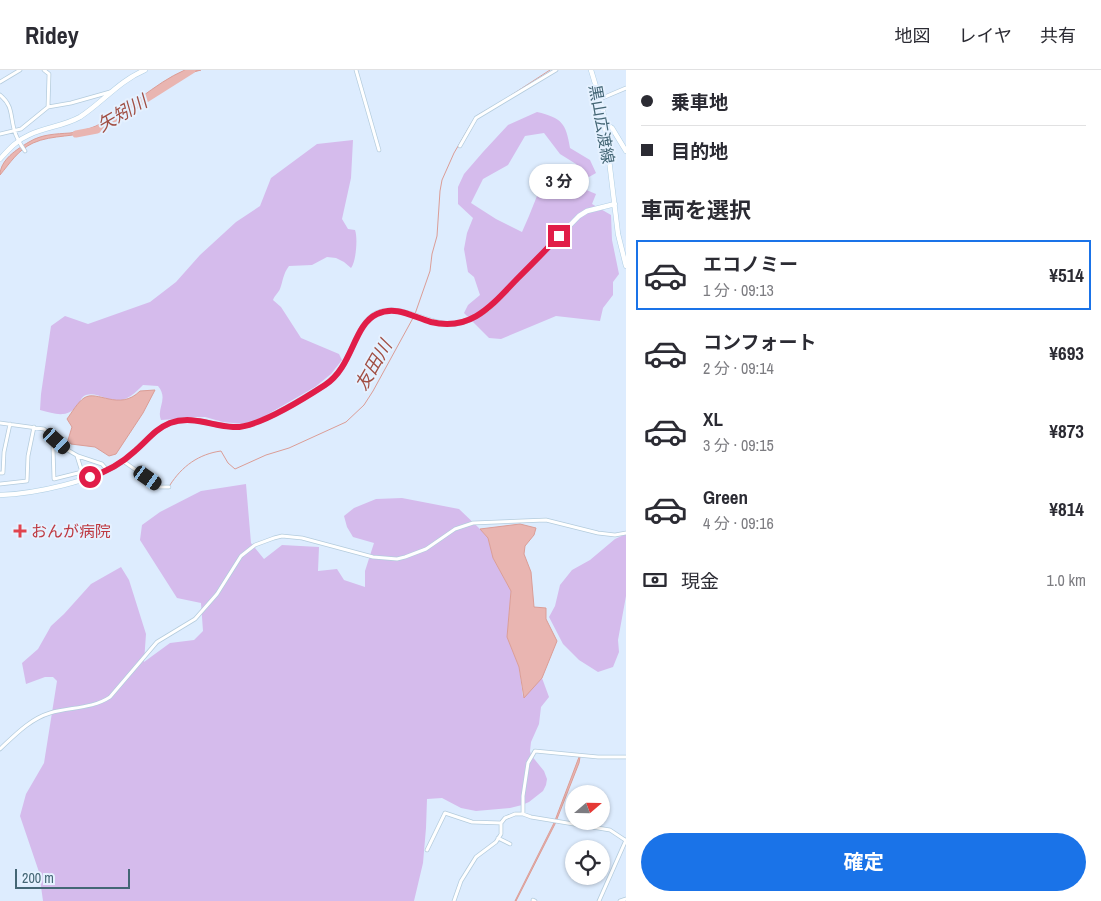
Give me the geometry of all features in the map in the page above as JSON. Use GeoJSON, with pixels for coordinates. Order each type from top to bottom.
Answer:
{"type":"FeatureCollection","features":[{"type":"Feature","properties":{"kind":"street"},"geometry":{"type":"LineString","coordinates":[[0,82],[20,70]]}},
{"type":"Feature","properties":{"kind":"street"},"geometry":{"type":"LineString","coordinates":[[44,70],[48,74],[48,107]]}},
{"type":"Feature","properties":{"kind":"street"},"geometry":{"type":"LineString","coordinates":[[0,159],[18,141],[31,134],[71,121],[93,107],[126,80],[145,70]]}},
{"type":"Feature","properties":{"kind":"street"},"geometry":{"type":"LineString","coordinates":[[356,70],[380,150]]}},
{"type":"Feature","properties":{"kind":"street"},"geometry":{"type":"LineString","coordinates":[[460,146],[476,118],[556,70]]}},
{"type":"Feature","properties":{"kind":"street","name":"黒山広渡線"},"geometry":{"type":"LineString","coordinates":[[591,70],[605,123],[620,246],[626,266]]}},
{"type":"Feature","properties":{"kind":"street"},"geometry":{"type":"LineString","coordinates":[[600,99],[626,88]]}},
{"type":"Feature","properties":{"kind":"street"},"geometry":{"type":"LineString","coordinates":[[0,134],[21,129],[48,107],[71,104],[110,92]]}},
{"type":"Feature","properties":{"kind":"street"},"geometry":{"type":"LineString","coordinates":[[0,95],[9,105],[14,131],[24,151]]}},
{"type":"Feature","properties":{"kind":"street"},"geometry":{"type":"LineString","coordinates":[[605,123],[612,128],[626,151]]}},
{"type":"Feature","properties":{"kind":"street"},"geometry":{"type":"LineString","coordinates":[[0,495],[18,494],[42,489],[86,478],[107,470],[123,461],[153,433],[171,423],[193,420],[234,427],[246,426],[262,421],[333,379],[346,362],[366,322],[377,313],[391,310],[401,311],[431,322],[448,325],[473,319],[488,309],[579,216],[587,211],[615,204]]}},
{"type":"Feature","properties":{"kind":"street"},"geometry":{"type":"LineString","coordinates":[[0,423],[44,429],[66,449],[102,464],[107,470]]}},
{"type":"Feature","properties":{"kind":"street"},"geometry":{"type":"LineString","coordinates":[[0,473],[3,473],[4,452],[10,424]]}},
{"type":"Feature","properties":{"kind":"street"},"geometry":{"type":"LineString","coordinates":[[0,484],[27,481],[28,456],[34,427]]}},
{"type":"Feature","properties":{"kind":"street"},"geometry":{"type":"LineString","coordinates":[[57,441],[53,448],[54,479],[82,472],[77,455]]}},
{"type":"Feature","properties":{"kind":"street"},"geometry":{"type":"LineString","coordinates":[[123,461],[160,487],[169,487]]}},
{"type":"Feature","properties":{"kind":"street"},"geometry":{"type":"LineString","coordinates":[[0,749],[35,719],[49,713],[91,705],[110,697],[157,642],[195,619],[217,594],[242,556],[255,545],[282,536],[302,538],[373,558],[397,558],[426,549],[456,529],[473,524],[546,520],[598,533],[615,535],[626,533]]}},
{"type":"Feature","properties":{"kind":"street"},"geometry":{"type":"LineString","coordinates":[[522,814],[528,763],[535,751],[598,757],[626,757]]}},
{"type":"Feature","properties":{"kind":"street"},"geometry":{"type":"LineString","coordinates":[[427,850],[445,813],[472,822],[502,823],[510,816],[522,814],[610,830],[626,840],[599,901]]}},
{"type":"Feature","properties":{"kind":"street"},"geometry":{"type":"LineString","coordinates":[[454,901],[461,881],[476,857],[496,842],[501,834],[502,823]]}},
{"type":"Feature","properties":{"kind":"street"},"geometry":{"type":"LineString","coordinates":[[498,838],[510,844]]}},
{"type":"Feature","properties":{"kind":"street"},"geometry":{"type":"LineString","coordinates":[[620,901],[626,899]]}},
{"type":"Feature","properties":{"kind":"shaded area"},"geometry":{"type":"Polygon","coordinates":[[[537,112],[557,119],[561,123],[567,133],[570,148],[590,160],[596,173],[589,177],[581,173],[576,164],[560,154],[544,133],[525,136],[508,165],[483,179],[471,203],[496,219],[522,232],[537,196],[560,195],[584,189],[596,194],[592,204],[611,215],[612,240],[619,274],[613,282],[613,295],[603,308],[600,321],[556,316],[501,339],[489,338],[464,313],[468,305],[480,295],[474,277],[468,272],[464,249],[467,233],[473,218],[458,204],[458,187],[464,174],[508,125],[537,112]]]}},
{"type":"Feature","properties":{"kind":"shaded area"},"geometry":{"type":"Polygon","coordinates":[[[353,140],[351,178],[342,219],[348,229],[355,230],[356,234],[356,250],[353,265],[351,268],[336,258],[327,257],[312,265],[289,266],[280,289],[273,300],[281,307],[301,338],[339,354],[342,360],[331,374],[315,387],[263,417],[243,424],[223,422],[205,417],[161,420],[162,395],[158,386],[143,385],[131,396],[120,401],[98,395],[86,395],[75,409],[66,414],[56,414],[40,410],[51,326],[65,316],[88,324],[150,302],[176,282],[200,255],[236,222],[260,206],[271,178],[317,144],[353,140]]]}},
{"type":"Feature","properties":{"kind":"shaded area"},"geometry":{"type":"Polygon","coordinates":[[[246,484],[251,543],[264,559],[282,545],[319,547],[318,571],[337,569],[344,580],[365,587],[365,571],[374,543],[353,537],[347,527],[344,516],[354,508],[376,499],[402,498],[459,509],[480,529],[488,538],[493,558],[511,591],[507,637],[519,667],[523,697],[542,678],[549,697],[541,707],[539,724],[531,742],[530,751],[544,771],[547,779],[546,785],[543,791],[529,802],[510,808],[476,811],[461,808],[442,798],[427,799],[423,863],[414,901],[43,901],[39,872],[20,816],[26,794],[44,763],[57,681],[53,677],[45,677],[26,684],[22,663],[38,649],[51,626],[91,584],[121,567],[129,580],[146,634],[144,662],[170,643],[194,640],[203,631],[201,603],[177,598],[140,540],[142,525],[160,512],[201,491],[246,484]]]}},
{"type":"Feature","properties":{"kind":"shaded area"},"geometry":{"type":"Polygon","coordinates":[[[626,534],[626,596],[618,640],[619,652],[613,667],[598,672],[579,660],[563,644],[549,617],[555,606],[560,585],[572,570],[590,560],[615,539],[626,534]]]}},
{"type":"Feature","properties":{"kind":"water"},"geometry":{"type":"Polygon","coordinates":[[[185,70],[201,70],[187,74],[160,88],[123,114],[97,129],[81,134],[48,138],[33,143],[19,153],[0,175],[6,160],[34,139],[54,134],[77,132],[96,126],[119,113],[162,82],[185,70]]]}},
{"type":"Feature","properties":{"kind":"water"},"geometry":{"type":"Polygon","coordinates":[[[155,390],[143,413],[116,454],[109,456],[95,447],[71,444],[68,440],[72,427],[67,419],[84,398],[95,396],[124,400],[140,391],[155,390]]]}},
{"type":"Feature","properties":{"kind":"water"},"geometry":{"type":"Polygon","coordinates":[[[520,524],[536,528],[534,535],[525,546],[524,554],[531,572],[534,607],[546,608],[546,619],[557,641],[542,678],[524,698],[519,667],[507,637],[511,591],[493,558],[488,538],[480,529],[520,524]]]}},
{"type":"Feature","properties":{"kind":"water"},"geometry":{"type":"Polygon","coordinates":[[[579,757],[580,757],[570,785],[568,785],[579,757]]]}},
{"type":"Feature","properties":{"kind":"water"},"geometry":{"type":"Polygon","coordinates":[[[565,794],[555,824],[515,901],[554,823],[565,794]]]}},
{"type":"Feature","properties":{"kind":"waterway","name":"矢矧川"},"geometry":{"type":"LineString","coordinates":[[76,134],[97,130],[192,70]]}},
{"type":"Feature","properties":{"kind":"waterway","name":"友田川"},"geometry":{"type":"LineString","coordinates":[[510,96],[550,70]]}},
{"type":"Feature","properties":{"kind":"waterway","name":"友田川"},"geometry":{"type":"LineString","coordinates":[[478,115],[492,107]]}},
{"type":"Feature","properties":{"kind":"waterway","name":"友田川"},"geometry":{"type":"LineString","coordinates":[[415,314],[430,271],[437,236],[442,180],[454,153],[471,124]]}},
{"type":"Feature","properties":{"kind":"waterway","name":"友田川"},"geometry":{"type":"LineString","coordinates":[[170,485],[180,472],[192,462],[205,455],[221,451],[228,463],[235,469],[266,455],[289,448],[346,422],[364,405],[413,318]]}},
{"type":"Feature","properties":{"kind":"place","name":"おんが病院"},"geometry":{"type":"Point","coordinates":[20,531]}},
{"type":"Feature","properties":{"kind":"route"},"geometry":{"type":"LineString","coordinates":[[90,477],[123,461],[153,433],[171,423],[193,420],[234,427],[246,426],[262,421],[333,379],[346,362],[366,322],[377,313],[391,310],[401,311],[431,322],[448,325],[473,319],[488,309],[559,236]]}}]}
